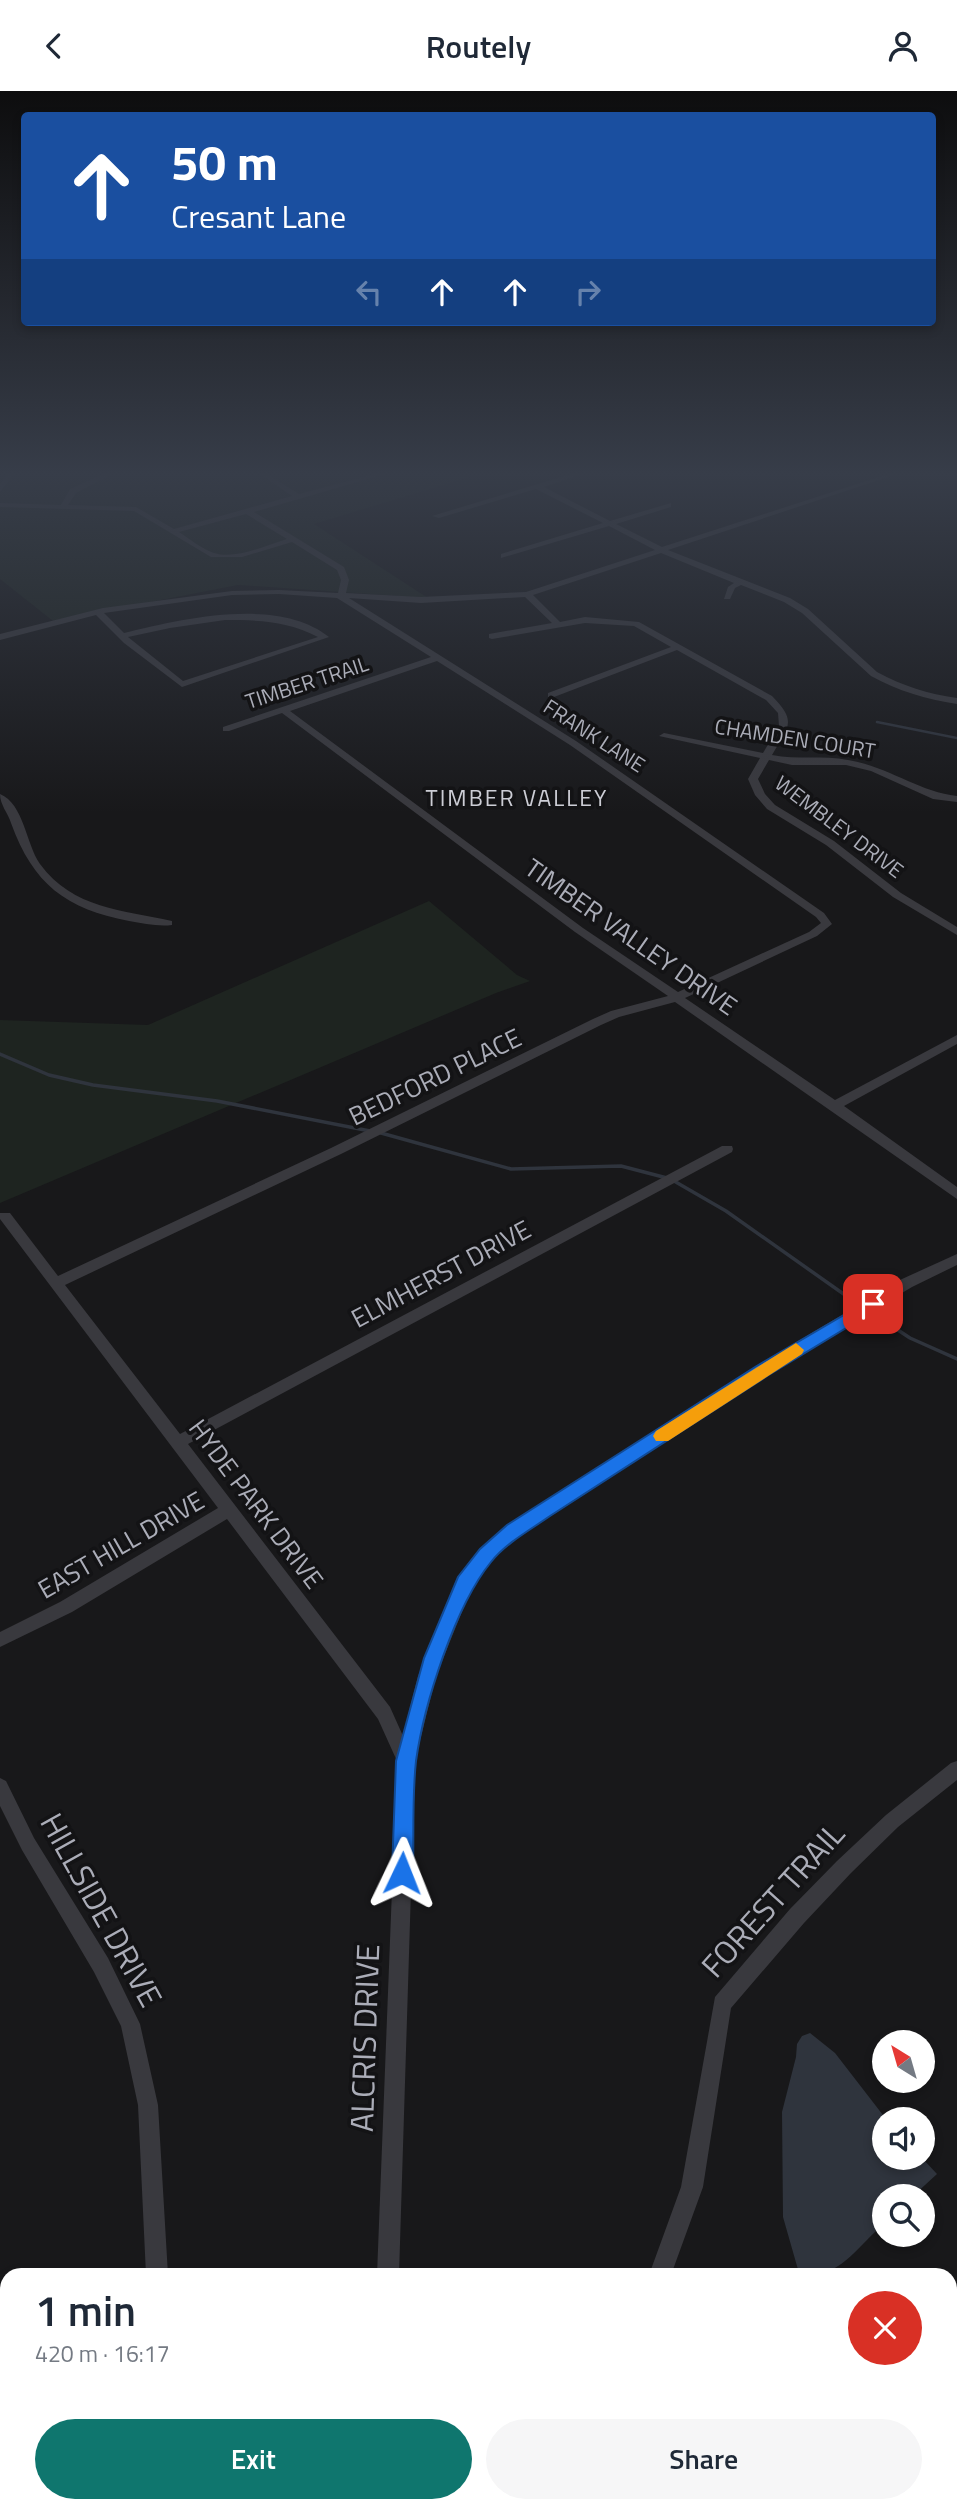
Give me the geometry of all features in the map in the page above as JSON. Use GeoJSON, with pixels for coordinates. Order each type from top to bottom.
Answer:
{"type":"FeatureCollection","features":[{"type":"Feature","properties":{"kind":"street"},"geometry":{"type":"LineString","coordinates":[[341,597],[343,587]]}},
{"type":"Feature","properties":{"kind":"street"},"geometry":{"type":"LineString","coordinates":[[0,637],[98,612],[232,593],[279,592],[421,600],[527,594],[548,587]]}},
{"type":"Feature","properties":{"kind":"street"},"geometry":{"type":"LineString","coordinates":[[727,597],[732,587]]}},
{"type":"Feature","properties":{"kind":"street"},"geometry":{"type":"LineString","coordinates":[[755,587],[805,611],[874,674],[886,681],[917,695],[957,701]]}},
{"type":"Feature","properties":{"kind":"street"},"geometry":{"type":"LineString","coordinates":[[527,594],[558,624]]}},
{"type":"Feature","properties":{"kind":"street","name":"FRANK LANE"},"geometry":{"type":"LineString","coordinates":[[341,597],[573,743],[821,915]]}},
{"type":"Feature","properties":{"kind":"street"},"geometry":{"type":"LineString","coordinates":[[98,612],[121,636],[182,684],[325,637],[291,621],[265,618],[178,624],[121,636]]}},
{"type":"Feature","properties":{"kind":"street","name":"WEMBLEY DRIVE"},"geometry":{"type":"LineString","coordinates":[[492,636],[585,619],[636,624],[769,698],[783,712],[784,726],[753,779],[760,795],[771,807],[830,843],[897,895],[957,932]]}},
{"type":"Feature","properties":{"kind":"street"},"geometry":{"type":"LineString","coordinates":[[551,695],[678,647]]}},
{"type":"Feature","properties":{"kind":"street","name":"TIMBER TRAIL"},"geometry":{"type":"LineString","coordinates":[[226,729],[439,658]]}},
{"type":"Feature","properties":{"kind":"street","name":"TIMBER VALLEY DRIVE"},"geometry":{"type":"LineString","coordinates":[[283,710],[676,998],[835,1106],[957,1195]]}},
{"type":"Feature","properties":{"kind":"street","name":"CHAMDEN COURT"},"geometry":{"type":"LineString","coordinates":[[664,736],[792,762],[846,762],[874,769],[937,797],[957,799]]}},
{"type":"Feature","properties":{"kind":"street"},"geometry":{"type":"LineString","coordinates":[[0,797],[10,811],[30,857],[42,873],[63,892],[90,908],[111,915],[169,923]]}},
{"type":"Feature","properties":{"kind":"street","name":"BEDFORD PLACE"},"geometry":{"type":"LineString","coordinates":[[56,1283],[336,1151],[597,1022],[615,1014],[676,998],[813,934],[827,924],[821,915]]}},
{"type":"Feature","properties":{"kind":"street"},"geometry":{"type":"LineString","coordinates":[[835,1106],[957,1039]]}},
{"type":"Feature","properties":{"kind":"street","name":"ELMHERST DRIVE"},"geometry":{"type":"LineString","coordinates":[[179,1442],[727,1149]]}},
{"type":"Feature","properties":{"kind":"street","name":"HYDE PARK DRIVE"},"geometry":{"type":"LineString","coordinates":[[5,1216],[384,1713],[406,1761]]}},
{"type":"Feature","properties":{"kind":"street"},"geometry":{"type":"LineString","coordinates":[[406,1761],[434,1658],[465,1583],[486,1554],[514,1531],[761,1371],[907,1283],[957,1259]]}},
{"type":"Feature","properties":{"kind":"street","name":"EAST HILL DRIVE"},"geometry":{"type":"LineString","coordinates":[[0,1640],[66,1607],[228,1510]]}},
{"type":"Feature","properties":{"kind":"street","name":"ALCRIS DRIVE"},"geometry":{"type":"LineString","coordinates":[[388,2268],[406,1761]]}},
{"type":"Feature","properties":{"kind":"street","name":"FOREST TRAIL"},"geometry":{"type":"LineString","coordinates":[[663,2268],[692,2187],[722,2004],[797,1916],[844,1867],[892,1821],[957,1769]]}},
{"type":"Feature","properties":{"kind":"street","name":"HILLSIDE DRIVE"},"geometry":{"type":"LineString","coordinates":[[0,1787],[28,1844],[101,1965],[131,2024],[148,2105],[157,2268]]}},
{"type":"Feature","properties":{"kind":"shaded area"},"geometry":{"type":"Polygon","coordinates":[[[10,587],[228,587],[53,621],[10,587]]]}},
{"type":"Feature","properties":{"kind":"shaded area"},"geometry":{"type":"Polygon","coordinates":[[[268,587],[411,587],[428,598],[268,587]]]}},
{"type":"Feature","properties":{"kind":"shaded area"},"geometry":{"type":"Polygon","coordinates":[[[429,901],[517,975],[530,981],[0,1203],[0,1020],[148,1025],[429,901]]]}},
{"type":"Feature","properties":{"kind":"shaded area"},"geometry":{"type":"Polygon","coordinates":[[[810,2033],[835,2053],[877,2107],[872,2107],[872,2170],[933,2170],[937,2174],[926,2184],[872,2184],[872,2236],[835,2268],[798,2268],[783,2217],[782,2112],[797,2044],[802,2036],[810,2033]]]}},
{"type":"Feature","properties":{"kind":"waterway"},"geometry":{"type":"LineString","coordinates":[[877,722],[957,738]]}},
{"type":"Feature","properties":{"kind":"waterway"},"geometry":{"type":"LineString","coordinates":[[0,1054],[49,1075],[93,1085],[217,1101],[370,1131]]}},
{"type":"Feature","properties":{"kind":"waterway"},"geometry":{"type":"LineString","coordinates":[[381,1133],[511,1169],[621,1166],[667,1178]]}},
{"type":"Feature","properties":{"kind":"waterway"},"geometry":{"type":"LineString","coordinates":[[674,1181],[726,1211],[862,1307]]}},
{"type":"Feature","properties":{"kind":"waterway"},"geometry":{"type":"LineString","coordinates":[[869,1311],[910,1338],[957,1359]]}},
{"type":"Feature","properties":{"kind":"slow traffic"},"geometry":{"type":"LineString","coordinates":[[662,1436],[796,1350]]}},
{"type":"Feature","properties":{"kind":"district","name":"TIMBER VALLEY"},"geometry":{"type":"Point","coordinates":[517,798]}},
{"type":"Feature","properties":{"kind":"route"},"geometry":{"type":"LineString","coordinates":[[402,1873],[406,1761],[420,1703],[434,1658],[465,1583],[486,1554],[544,1511],[761,1371],[873,1304]]}}]}
